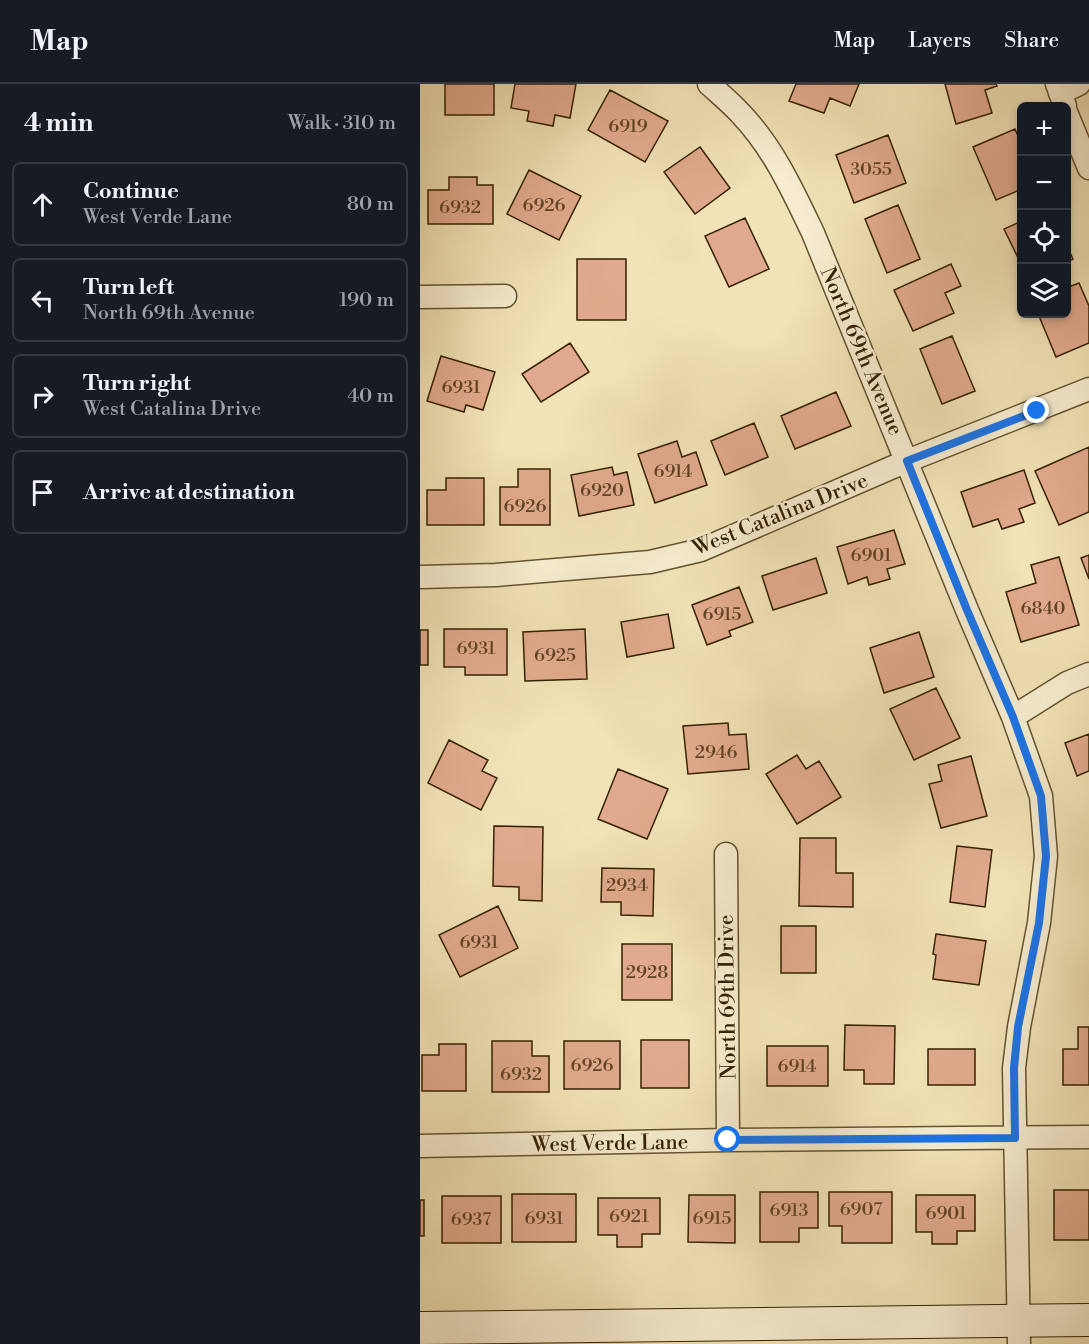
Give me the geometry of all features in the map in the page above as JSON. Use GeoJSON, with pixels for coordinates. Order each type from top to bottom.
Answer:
{"type":"FeatureCollection","features":[{"type":"Feature","properties":{"kind":"main road"},"geometry":{"type":"LineString","coordinates":[[420,1328],[1019,1333],[1089,1320]]}},
{"type":"Feature","properties":{"kind":"street","name":"North 69th Avenue"},"geometry":{"type":"LineString","coordinates":[[709,84],[741,114],[774,156],[813,233],[1013,717],[1041,796],[1046,856],[1039,923],[1018,1027],[1014,1068],[1019,1333]]}},
{"type":"Feature","properties":{"kind":"street"},"geometry":{"type":"LineString","coordinates":[[1065,96],[1089,168]]}},
{"type":"Feature","properties":{"kind":"street"},"geometry":{"type":"LineString","coordinates":[[420,297],[505,296]]}},
{"type":"Feature","properties":{"kind":"street","name":"West Catalina Drive"},"geometry":{"type":"LineString","coordinates":[[420,577],[496,575],[650,562],[701,550],[907,461],[1089,389]]}},
{"type":"Feature","properties":{"kind":"street"},"geometry":{"type":"LineString","coordinates":[[1013,717],[1066,684],[1089,674]]}},
{"type":"Feature","properties":{"kind":"street","name":"North 69th Drive"},"geometry":{"type":"LineString","coordinates":[[726,854],[728,1140]]}},
{"type":"Feature","properties":{"kind":"street","name":"West Verde Lane"},"geometry":{"type":"LineString","coordinates":[[420,1146],[728,1140],[1089,1137]]}},
{"type":"Feature","properties":{"kind":"building"},"geometry":{"type":"Polygon","coordinates":[[[445,84],[494,84],[494,115],[445,115],[445,84]]]}},
{"type":"Feature","properties":{"kind":"building"},"geometry":{"type":"Polygon","coordinates":[[[515,84],[576,84],[570,118],[555,115],[553,126],[527,121],[529,111],[511,108],[515,84]]]}},
{"type":"Feature","properties":{"kind":"building"},"geometry":{"type":"Polygon","coordinates":[[[796,84],[859,84],[850,106],[830,98],[824,113],[789,101],[796,84]]]}},
{"type":"Feature","properties":{"kind":"building"},"geometry":{"type":"Polygon","coordinates":[[[945,84],[996,84],[997,86],[985,90],[992,113],[956,124],[945,84]]]}},
{"type":"Feature","properties":{"kind":"building"},"geometry":{"type":"Polygon","coordinates":[[[610,90],[668,121],[645,162],[588,130],[610,90]]]}},
{"type":"Feature","properties":{"kind":"building"},"geometry":{"type":"Polygon","coordinates":[[[1015,129],[1017,134],[1017,191],[996,200],[973,147],[1015,129]]]}},
{"type":"Feature","properties":{"kind":"building"},"geometry":{"type":"Polygon","coordinates":[[[888,135],[906,183],[854,203],[836,155],[888,135]]]}},
{"type":"Feature","properties":{"kind":"building"},"geometry":{"type":"Polygon","coordinates":[[[700,147],[730,188],[695,214],[664,172],[700,147]]]}},
{"type":"Feature","properties":{"kind":"building"},"geometry":{"type":"Polygon","coordinates":[[[529,170],[581,196],[559,240],[507,214],[529,170]]]}},
{"type":"Feature","properties":{"kind":"building"},"geometry":{"type":"Polygon","coordinates":[[[449,177],[477,177],[477,185],[493,185],[493,224],[428,224],[428,190],[449,190],[449,177]]]}},
{"type":"Feature","properties":{"kind":"building"},"geometry":{"type":"Polygon","coordinates":[[[898,205],[920,259],[887,273],[865,219],[898,205]]]}},
{"type":"Feature","properties":{"kind":"building"},"geometry":{"type":"Polygon","coordinates":[[[745,218],[769,269],[729,287],[705,236],[745,218]]]}},
{"type":"Feature","properties":{"kind":"building"},"geometry":{"type":"Polygon","coordinates":[[[1017,223],[1017,256],[1004,229],[1017,223]]]}},
{"type":"Feature","properties":{"kind":"building"},"geometry":{"type":"Polygon","coordinates":[[[577,259],[626,259],[626,320],[577,320],[577,259]]]}},
{"type":"Feature","properties":{"kind":"building"},"geometry":{"type":"Polygon","coordinates":[[[951,264],[961,286],[945,293],[954,313],[913,331],[894,290],[951,264]]]}},
{"type":"Feature","properties":{"kind":"building"},"geometry":{"type":"Polygon","coordinates":[[[1079,283],[1089,306],[1089,343],[1056,357],[1040,318],[1071,318],[1071,286],[1079,283]]]}},
{"type":"Feature","properties":{"kind":"building"},"geometry":{"type":"Polygon","coordinates":[[[952,336],[975,391],[942,404],[920,349],[952,336]]]}},
{"type":"Feature","properties":{"kind":"building"},"geometry":{"type":"Polygon","coordinates":[[[570,343],[589,372],[541,402],[522,374],[570,343]]]}},
{"type":"Feature","properties":{"kind":"building"},"geometry":{"type":"Polygon","coordinates":[[[441,356],[495,372],[483,410],[466,405],[464,412],[427,401],[441,356]]]}},
{"type":"Feature","properties":{"kind":"building"},"geometry":{"type":"Polygon","coordinates":[[[836,392],[851,426],[795,449],[781,416],[836,392]]]}},
{"type":"Feature","properties":{"kind":"building"},"geometry":{"type":"Polygon","coordinates":[[[754,423],[768,457],[725,475],[711,441],[754,423]]]}},
{"type":"Feature","properties":{"kind":"building"},"geometry":{"type":"Polygon","coordinates":[[[677,441],[682,457],[696,452],[707,485],[655,503],[638,454],[677,441]]]}},
{"type":"Feature","properties":{"kind":"building"},"geometry":{"type":"Polygon","coordinates":[[[1089,447],[1089,512],[1059,525],[1035,471],[1089,447]]]}},
{"type":"Feature","properties":{"kind":"building"},"geometry":{"type":"Polygon","coordinates":[[[612,467],[614,475],[627,472],[634,505],[579,516],[571,475],[612,467]]]}},
{"type":"Feature","properties":{"kind":"building"},"geometry":{"type":"Polygon","coordinates":[[[518,469],[550,469],[550,525],[500,525],[500,487],[518,487],[518,469]]]}},
{"type":"Feature","properties":{"kind":"building"},"geometry":{"type":"Polygon","coordinates":[[[1024,470],[1035,503],[1019,509],[1024,522],[1002,529],[998,519],[973,527],[961,492],[1024,470]]]}},
{"type":"Feature","properties":{"kind":"building"},"geometry":{"type":"Polygon","coordinates":[[[446,478],[484,478],[484,525],[427,525],[427,490],[446,490],[446,478]]]}},
{"type":"Feature","properties":{"kind":"building"},"geometry":{"type":"Polygon","coordinates":[[[894,530],[905,564],[887,569],[890,579],[869,585],[867,577],[848,584],[837,547],[894,530]]]}},
{"type":"Feature","properties":{"kind":"building"},"geometry":{"type":"Polygon","coordinates":[[[1089,555],[1089,579],[1081,558],[1089,555]]]}},
{"type":"Feature","properties":{"kind":"building"},"geometry":{"type":"Polygon","coordinates":[[[1059,557],[1079,625],[1021,642],[1006,592],[1036,583],[1031,565],[1059,557]]]}},
{"type":"Feature","properties":{"kind":"building"},"geometry":{"type":"Polygon","coordinates":[[[816,558],[827,593],[773,610],[762,576],[816,558]]]}},
{"type":"Feature","properties":{"kind":"building"},"geometry":{"type":"Polygon","coordinates":[[[739,587],[753,622],[729,631],[731,636],[707,645],[692,605],[739,587]]]}},
{"type":"Feature","properties":{"kind":"building"},"geometry":{"type":"Polygon","coordinates":[[[668,614],[674,648],[627,657],[621,622],[668,614]]]}},
{"type":"Feature","properties":{"kind":"building"},"geometry":{"type":"Polygon","coordinates":[[[444,629],[507,629],[507,675],[465,675],[465,667],[444,667],[444,629]]]}},
{"type":"Feature","properties":{"kind":"building"},"geometry":{"type":"Polygon","coordinates":[[[585,629],[587,679],[525,681],[523,632],[585,629]]]}},
{"type":"Feature","properties":{"kind":"building"},"geometry":{"type":"Polygon","coordinates":[[[420,630],[428,630],[428,665],[420,665],[420,630]]]}},
{"type":"Feature","properties":{"kind":"building"},"geometry":{"type":"Polygon","coordinates":[[[919,632],[934,677],[884,693],[870,648],[919,632]]]}},
{"type":"Feature","properties":{"kind":"building"},"geometry":{"type":"Polygon","coordinates":[[[936,688],[960,738],[914,760],[890,709],[936,688]]]}},
{"type":"Feature","properties":{"kind":"building"},"geometry":{"type":"Polygon","coordinates":[[[728,723],[729,735],[746,734],[749,769],[688,774],[683,726],[728,723]]]}},
{"type":"Feature","properties":{"kind":"building"},"geometry":{"type":"Polygon","coordinates":[[[1089,734],[1089,771],[1077,776],[1065,743],[1089,734]]]}},
{"type":"Feature","properties":{"kind":"building"},"geometry":{"type":"Polygon","coordinates":[[[449,740],[488,760],[482,771],[497,778],[481,810],[428,783],[449,740]]]}},
{"type":"Feature","properties":{"kind":"building"},"geometry":{"type":"Polygon","coordinates":[[[797,755],[806,769],[819,761],[841,797],[797,824],[766,774],[797,755]]]}},
{"type":"Feature","properties":{"kind":"building"},"geometry":{"type":"Polygon","coordinates":[[[971,756],[987,816],[941,828],[929,784],[942,781],[938,765],[971,756]]]}},
{"type":"Feature","properties":{"kind":"building"},"geometry":{"type":"Polygon","coordinates":[[[618,769],[668,789],[647,839],[598,819],[618,769]]]}},
{"type":"Feature","properties":{"kind":"building"},"geometry":{"type":"Polygon","coordinates":[[[494,826],[543,827],[542,901],[519,900],[519,887],[493,886],[494,826]]]}},
{"type":"Feature","properties":{"kind":"building"},"geometry":{"type":"Polygon","coordinates":[[[800,838],[836,838],[836,873],[853,873],[853,907],[799,906],[800,838]]]}},
{"type":"Feature","properties":{"kind":"building"},"geometry":{"type":"Polygon","coordinates":[[[957,846],[992,850],[985,907],[950,902],[957,846]]]}},
{"type":"Feature","properties":{"kind":"building"},"geometry":{"type":"Polygon","coordinates":[[[602,868],[654,869],[653,916],[621,915],[621,902],[601,902],[602,868]]]}},
{"type":"Feature","properties":{"kind":"building"},"geometry":{"type":"Polygon","coordinates":[[[498,906],[518,948],[460,977],[439,935],[498,906]]]}},
{"type":"Feature","properties":{"kind":"building"},"geometry":{"type":"Polygon","coordinates":[[[781,926],[816,926],[816,973],[781,973],[781,926]]]}},
{"type":"Feature","properties":{"kind":"building"},"geometry":{"type":"Polygon","coordinates":[[[936,934],[986,941],[979,985],[933,979],[936,934]]]}},
{"type":"Feature","properties":{"kind":"building"},"geometry":{"type":"Polygon","coordinates":[[[622,944],[672,944],[672,1000],[622,1000],[622,944]]]}},
{"type":"Feature","properties":{"kind":"building"},"geometry":{"type":"Polygon","coordinates":[[[845,1025],[895,1026],[894,1084],[864,1084],[864,1070],[844,1070],[845,1025]]]}},
{"type":"Feature","properties":{"kind":"building"},"geometry":{"type":"Polygon","coordinates":[[[1078,1027],[1089,1027],[1089,1085],[1063,1085],[1063,1049],[1078,1049],[1078,1027]]]}},
{"type":"Feature","properties":{"kind":"building"},"geometry":{"type":"Polygon","coordinates":[[[641,1040],[689,1040],[689,1088],[641,1088],[641,1040]]]}},
{"type":"Feature","properties":{"kind":"building"},"geometry":{"type":"Polygon","coordinates":[[[492,1041],[532,1041],[532,1056],[549,1056],[549,1092],[492,1092],[492,1041]]]}},
{"type":"Feature","properties":{"kind":"building"},"geometry":{"type":"Polygon","coordinates":[[[564,1041],[620,1041],[620,1089],[564,1089],[564,1041]]]}},
{"type":"Feature","properties":{"kind":"building"},"geometry":{"type":"Polygon","coordinates":[[[439,1044],[466,1044],[466,1091],[422,1091],[422,1055],[439,1055],[439,1044]]]}},
{"type":"Feature","properties":{"kind":"building"},"geometry":{"type":"Polygon","coordinates":[[[767,1046],[828,1046],[828,1086],[767,1086],[767,1046]]]}},
{"type":"Feature","properties":{"kind":"building"},"geometry":{"type":"Polygon","coordinates":[[[928,1049],[975,1049],[975,1085],[928,1085],[928,1049]]]}},
{"type":"Feature","properties":{"kind":"building"},"geometry":{"type":"Polygon","coordinates":[[[1054,1190],[1089,1190],[1089,1240],[1054,1240],[1054,1190]]]}},
{"type":"Feature","properties":{"kind":"building"},"geometry":{"type":"Polygon","coordinates":[[[760,1192],[818,1192],[818,1228],[799,1228],[799,1242],[760,1242],[760,1192]]]}},
{"type":"Feature","properties":{"kind":"building"},"geometry":{"type":"Polygon","coordinates":[[[829,1192],[892,1192],[892,1243],[842,1243],[842,1226],[829,1226],[829,1192]]]}},
{"type":"Feature","properties":{"kind":"building"},"geometry":{"type":"Polygon","coordinates":[[[512,1194],[576,1194],[576,1242],[512,1242],[512,1194]]]}},
{"type":"Feature","properties":{"kind":"building"},"geometry":{"type":"Polygon","coordinates":[[[689,1195],[735,1195],[735,1243],[688,1242],[689,1195]]]}},
{"type":"Feature","properties":{"kind":"building"},"geometry":{"type":"Polygon","coordinates":[[[916,1195],[975,1195],[975,1231],[957,1231],[957,1244],[932,1244],[932,1232],[916,1232],[916,1195]]]}},
{"type":"Feature","properties":{"kind":"building"},"geometry":{"type":"Polygon","coordinates":[[[442,1196],[501,1196],[501,1243],[442,1243],[442,1196]]]}},
{"type":"Feature","properties":{"kind":"building"},"geometry":{"type":"Polygon","coordinates":[[[598,1198],[660,1198],[660,1234],[642,1234],[642,1247],[617,1247],[617,1235],[598,1235],[598,1198]]]}},
{"type":"Feature","properties":{"kind":"building"},"geometry":{"type":"Polygon","coordinates":[[[420,1200],[424,1200],[424,1236],[420,1236],[420,1200]]]}},
{"type":"Feature","properties":{"kind":"route"},"geometry":{"type":"LineString","coordinates":[[728,1140],[1015,1138],[1014,1068],[1018,1027],[1039,923],[1046,856],[1041,796],[1013,717],[907,461],[1037,411]]}}]}
